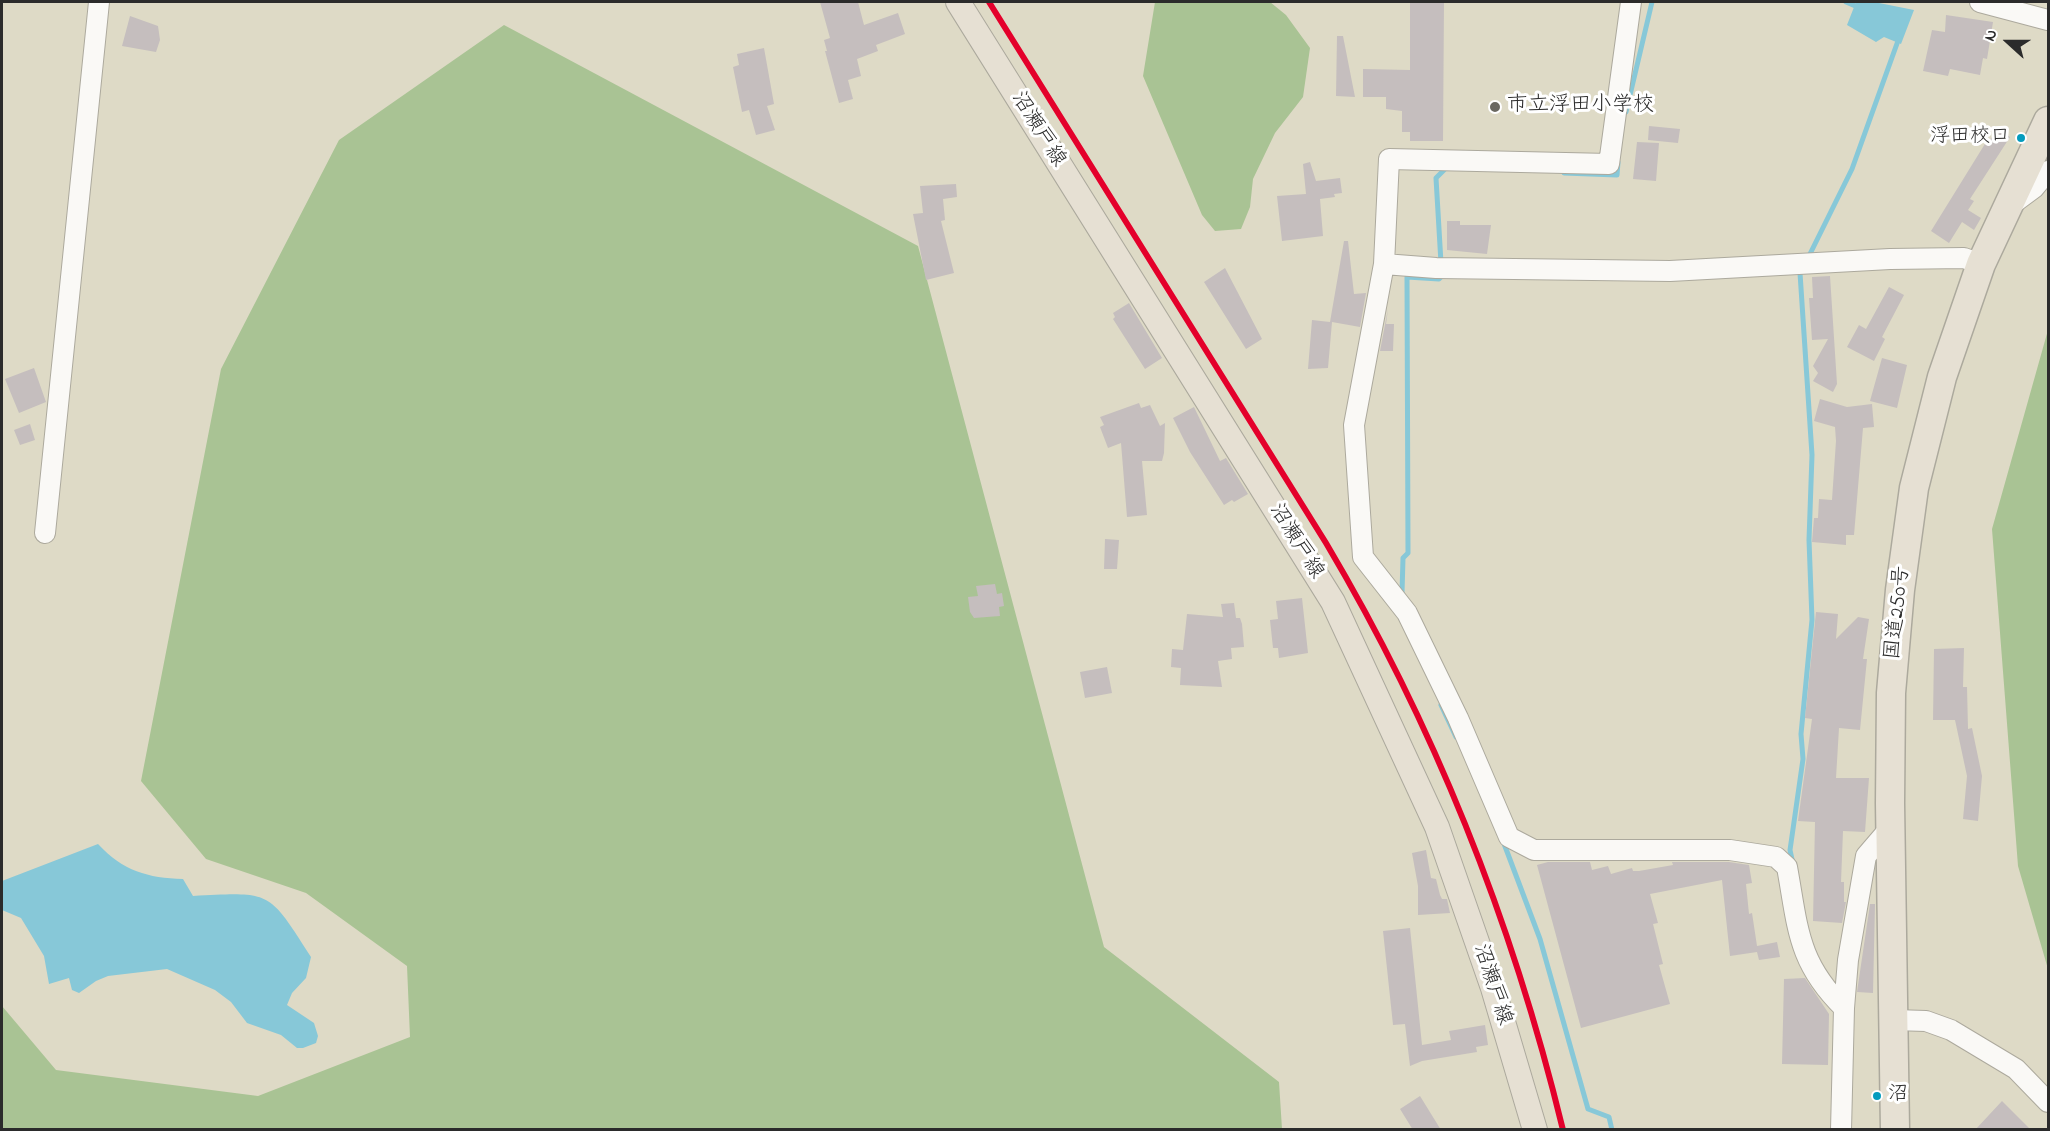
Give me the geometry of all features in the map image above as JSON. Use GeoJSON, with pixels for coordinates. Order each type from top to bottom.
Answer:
{"type":"FeatureCollection","features":[{"type":"Feature","properties":{"kind":"highway","name":"国道250号"},"geometry":{"type":"LineString","coordinates":[[1895,1130],[1890,828],[1891,693],[1900,590],[1914,488],[1942,377],[1982,264],[2049,121]]}},
{"type":"Feature","properties":{"kind":"main road","name":"沼瀬戸線"},"geometry":{"type":"LineString","coordinates":[[958,2],[1333,602],[1437,827],[1500,1009],[1534,1130]]}},
{"type":"Feature","properties":{"kind":"street"},"geometry":{"type":"LineString","coordinates":[[45,533],[99,2]]}},
{"type":"Feature","properties":{"kind":"street"},"geometry":{"type":"LineString","coordinates":[[1631,2],[1608,164],[1389,159],[1384,264],[1354,425],[1363,557],[1407,613],[1458,718],[1509,837],[1534,850],[1730,850],[1776,857],[1787,867],[1797,934],[1808,963],[1844,1008]]}},
{"type":"Feature","properties":{"kind":"street"},"geometry":{"type":"LineString","coordinates":[[1980,2],[2049,20]]}},
{"type":"Feature","properties":{"kind":"street"},"geometry":{"type":"LineString","coordinates":[[2008,208],[2034,188],[2049,171]]}},
{"type":"Feature","properties":{"kind":"street"},"geometry":{"type":"LineString","coordinates":[[1384,264],[1436,268],[1670,271],[1890,259],[1964,258],[1982,264]]}},
{"type":"Feature","properties":{"kind":"street"},"geometry":{"type":"LineString","coordinates":[[1841,1130],[1844,1008],[1848,960],[1866,856],[1890,828]]}},
{"type":"Feature","properties":{"kind":"street"},"geometry":{"type":"LineString","coordinates":[[1894,1020],[1926,1021],[1951,1030],[2016,1070],[2049,1102]]}},
{"type":"Feature","properties":{"kind":"green space"},"geometry":{"type":"Polygon","coordinates":[[[1155,2],[1270,2],[1286,15],[1310,48],[1303,97],[1275,133],[1253,179],[1250,207],[1241,229],[1215,231],[1202,215],[1143,76],[1155,2]]]}},
{"type":"Feature","properties":{"kind":"green space"},"geometry":{"type":"Polygon","coordinates":[[[504,25],[918,246],[1104,947],[1279,1082],[1282,1129],[2,1129],[2,1006],[56,1070],[258,1096],[410,1037],[407,966],[306,893],[206,859],[141,781],[221,369],[339,140],[504,25]]]}},
{"type":"Feature","properties":{"kind":"green space"},"geometry":{"type":"Polygon","coordinates":[[[2048,330],[2048,969],[2018,866],[1992,529],[2048,330]]]}},
{"type":"Feature","properties":{"kind":"water"},"geometry":{"type":"Polygon","coordinates":[[[1856,2],[1874,2],[1914,10],[1901,44],[1884,37],[1876,42],[1847,25],[1856,2]]]}},
{"type":"Feature","properties":{"kind":"water"},"geometry":{"type":"Polygon","coordinates":[[[98,844],[127,867],[147,875],[183,879],[193,896],[239,894],[254,896],[276,907],[311,957],[306,978],[292,993],[287,1005],[314,1023],[318,1036],[316,1043],[297,1048],[281,1035],[247,1023],[231,1002],[215,990],[167,969],[108,976],[79,993],[72,990],[69,978],[49,984],[44,956],[21,918],[2,910],[2,881],[98,844]]]}},
{"type":"Feature","properties":{"kind":"building"},"geometry":{"type":"Polygon","coordinates":[[[820,2],[858,2],[864,25],[898,13],[905,34],[876,45],[878,51],[857,59],[861,76],[848,80],[853,99],[839,103],[825,51],[827,51],[824,40],[830,38],[820,2]]]}},
{"type":"Feature","properties":{"kind":"building"},"geometry":{"type":"Polygon","coordinates":[[[1410,2],[1444,2],[1443,141],[1410,141],[1410,132],[1402,132],[1402,111],[1386,109],[1386,97],[1363,97],[1363,69],[1410,70],[1410,2]]]}},
{"type":"Feature","properties":{"kind":"building"},"geometry":{"type":"Polygon","coordinates":[[[1946,15],[1993,22],[1987,59],[1983,58],[1980,75],[1950,69],[1948,76],[1923,71],[1932,30],[1945,32],[1946,15]]]}},
{"type":"Feature","properties":{"kind":"building"},"geometry":{"type":"Polygon","coordinates":[[[130,16],[158,26],[160,40],[156,52],[122,46],[130,16]]]}},
{"type":"Feature","properties":{"kind":"building"},"geometry":{"type":"Polygon","coordinates":[[[1337,36],[1343,36],[1355,97],[1336,96],[1337,36]]]}},
{"type":"Feature","properties":{"kind":"building"},"geometry":{"type":"Polygon","coordinates":[[[764,48],[774,104],[767,106],[775,130],[756,135],[749,110],[742,112],[733,67],[739,65],[737,54],[764,48]]]}},
{"type":"Feature","properties":{"kind":"building"},"geometry":{"type":"Polygon","coordinates":[[[1649,126],[1680,129],[1678,143],[1648,140],[1649,126]]]}},
{"type":"Feature","properties":{"kind":"building"},"geometry":{"type":"Polygon","coordinates":[[[1997,129],[2010,137],[1970,199],[1974,201],[1968,210],[1981,218],[1974,230],[1962,222],[1949,243],[1931,231],[1988,139],[1990,140],[1997,129]]]}},
{"type":"Feature","properties":{"kind":"building"},"geometry":{"type":"Polygon","coordinates":[[[1637,142],[1659,143],[1656,181],[1633,179],[1637,142]]]}},
{"type":"Feature","properties":{"kind":"building"},"geometry":{"type":"Polygon","coordinates":[[[1310,162],[1316,181],[1340,178],[1342,193],[1334,194],[1335,197],[1320,199],[1323,236],[1282,241],[1277,196],[1306,194],[1303,164],[1310,162]]]}},
{"type":"Feature","properties":{"kind":"building"},"geometry":{"type":"Polygon","coordinates":[[[956,184],[957,197],[943,199],[945,220],[941,221],[954,273],[926,280],[913,214],[923,213],[920,186],[956,184]]]}},
{"type":"Feature","properties":{"kind":"building"},"geometry":{"type":"Polygon","coordinates":[[[1447,221],[1460,221],[1460,225],[1491,225],[1487,254],[1447,250],[1447,221]]]}},
{"type":"Feature","properties":{"kind":"building"},"geometry":{"type":"Polygon","coordinates":[[[1344,241],[1348,241],[1354,294],[1366,293],[1360,327],[1332,322],[1328,368],[1308,369],[1312,320],[1330,322],[1344,241]]]}},
{"type":"Feature","properties":{"kind":"building"},"geometry":{"type":"Polygon","coordinates":[[[1225,268],[1262,339],[1246,349],[1204,282],[1225,268]]]}},
{"type":"Feature","properties":{"kind":"building"},"geometry":{"type":"Polygon","coordinates":[[[1830,276],[1837,384],[1833,392],[1813,381],[1818,373],[1813,366],[1828,339],[1812,340],[1809,298],[1813,298],[1812,277],[1830,276]]]}},
{"type":"Feature","properties":{"kind":"building"},"geometry":{"type":"Polygon","coordinates":[[[1889,287],[1904,295],[1882,337],[1885,339],[1874,361],[1847,347],[1859,325],[1866,329],[1889,287]]]}},
{"type":"Feature","properties":{"kind":"building"},"geometry":{"type":"Polygon","coordinates":[[[1129,303],[1162,358],[1145,369],[1113,319],[1115,317],[1113,313],[1129,303]]]}},
{"type":"Feature","properties":{"kind":"building"},"geometry":{"type":"Polygon","coordinates":[[[1388,309],[1386,324],[1394,324],[1393,351],[1380,351],[1388,309]]]}},
{"type":"Feature","properties":{"kind":"building"},"geometry":{"type":"Polygon","coordinates":[[[1882,358],[1907,365],[1897,408],[1870,401],[1882,358]]]}},
{"type":"Feature","properties":{"kind":"building"},"geometry":{"type":"Polygon","coordinates":[[[34,368],[46,402],[19,413],[5,379],[34,368]]]}},
{"type":"Feature","properties":{"kind":"building"},"geometry":{"type":"Polygon","coordinates":[[[1820,399],[1847,407],[1872,404],[1874,427],[1863,428],[1854,535],[1846,535],[1846,545],[1812,542],[1814,518],[1818,518],[1819,499],[1832,500],[1836,441],[1835,427],[1814,421],[1820,399]]]}},
{"type":"Feature","properties":{"kind":"building"},"geometry":{"type":"Polygon","coordinates":[[[1139,403],[1141,408],[1150,405],[1160,426],[1165,423],[1164,453],[1162,461],[1142,461],[1147,515],[1127,517],[1121,443],[1108,448],[1100,427],[1104,425],[1100,417],[1139,403]]]}},
{"type":"Feature","properties":{"kind":"building"},"geometry":{"type":"Polygon","coordinates":[[[1194,407],[1220,461],[1226,458],[1248,494],[1234,502],[1232,500],[1224,505],[1190,452],[1173,418],[1194,407]]]}},
{"type":"Feature","properties":{"kind":"building"},"geometry":{"type":"Polygon","coordinates":[[[30,424],[35,440],[20,445],[14,430],[30,424]]]}},
{"type":"Feature","properties":{"kind":"building"},"geometry":{"type":"Polygon","coordinates":[[[1105,539],[1119,540],[1117,569],[1104,569],[1105,539]]]}},
{"type":"Feature","properties":{"kind":"building"},"geometry":{"type":"Polygon","coordinates":[[[995,584],[997,594],[1002,593],[1004,606],[999,607],[1000,616],[974,618],[970,612],[968,597],[978,596],[976,586],[995,584]]]}},
{"type":"Feature","properties":{"kind":"building"},"geometry":{"type":"Polygon","coordinates":[[[1302,598],[1308,653],[1279,658],[1278,648],[1273,648],[1270,620],[1278,619],[1276,601],[1302,598]]]}},
{"type":"Feature","properties":{"kind":"building"},"geometry":{"type":"Polygon","coordinates":[[[1234,603],[1236,618],[1240,618],[1242,624],[1244,647],[1231,648],[1232,659],[1218,661],[1222,687],[1180,685],[1181,668],[1171,667],[1172,649],[1183,650],[1187,614],[1223,617],[1221,604],[1234,603]]]}},
{"type":"Feature","properties":{"kind":"building"},"geometry":{"type":"Polygon","coordinates":[[[1816,612],[1838,614],[1836,639],[1858,617],[1869,619],[1863,659],[1867,659],[1860,730],[1839,728],[1836,778],[1869,778],[1865,832],[1843,831],[1841,882],[1844,882],[1844,902],[1846,902],[1842,923],[1813,921],[1815,822],[1798,821],[1812,719],[1805,718],[1816,612]]]}},
{"type":"Feature","properties":{"kind":"building"},"geometry":{"type":"Polygon","coordinates":[[[1964,648],[1963,687],[1967,687],[1968,729],[1972,728],[1982,776],[1978,821],[1963,819],[1967,776],[1955,720],[1933,720],[1934,649],[1964,648]]]}},
{"type":"Feature","properties":{"kind":"building"},"geometry":{"type":"Polygon","coordinates":[[[1107,667],[1112,693],[1085,698],[1080,672],[1107,667]]]}},
{"type":"Feature","properties":{"kind":"building"},"geometry":{"type":"Polygon","coordinates":[[[1426,850],[1431,878],[1436,879],[1442,899],[1447,899],[1450,913],[1418,915],[1418,886],[1412,853],[1426,850]]]}},
{"type":"Feature","properties":{"kind":"building"},"geometry":{"type":"Polygon","coordinates":[[[1548,862],[1590,862],[1592,870],[1608,866],[1611,874],[1632,868],[1633,871],[1639,871],[1673,865],[1672,862],[1729,862],[1749,865],[1752,883],[1746,884],[1749,914],[1752,913],[1757,946],[1777,942],[1780,957],[1759,960],[1757,952],[1730,956],[1722,880],[1650,894],[1658,923],[1653,924],[1663,964],[1659,965],[1670,1004],[1581,1028],[1537,865],[1548,862]]]}},
{"type":"Feature","properties":{"kind":"building"},"geometry":{"type":"Polygon","coordinates":[[[1870,904],[1875,904],[1873,993],[1857,992],[1870,904]]]}},
{"type":"Feature","properties":{"kind":"building"},"geometry":{"type":"Polygon","coordinates":[[[1410,928],[1422,1045],[1451,1040],[1449,1031],[1485,1025],[1488,1045],[1476,1047],[1477,1052],[1422,1061],[1410,1066],[1405,1024],[1393,1025],[1383,931],[1410,928]]]}},
{"type":"Feature","properties":{"kind":"building"},"geometry":{"type":"Polygon","coordinates":[[[1805,978],[1829,1014],[1828,1065],[1782,1064],[1784,979],[1805,978]]]}},
{"type":"Feature","properties":{"kind":"building"},"geometry":{"type":"Polygon","coordinates":[[[1420,1096],[1441,1130],[1413,1130],[1400,1109],[1420,1096]]]}},
{"type":"Feature","properties":{"kind":"building"},"geometry":{"type":"Polygon","coordinates":[[[2002,1101],[2031,1130],[1975,1130],[2002,1101]]]}},
{"type":"Feature","properties":{"kind":"waterway"},"geometry":{"type":"LineString","coordinates":[[1626,112],[1652,2]]}},
{"type":"Feature","properties":{"kind":"waterway"},"geometry":{"type":"LineString","coordinates":[[1846,2],[1860,8]]}},
{"type":"Feature","properties":{"kind":"waterway"},"geometry":{"type":"LineString","coordinates":[[1808,258],[1852,169],[1899,38]]}},
{"type":"Feature","properties":{"kind":"waterway"},"geometry":{"type":"LineString","coordinates":[[1564,173],[1617,175],[1618,162]]}},
{"type":"Feature","properties":{"kind":"waterway"},"geometry":{"type":"LineString","coordinates":[[1441,263],[1436,178],[1447,167]]}},
{"type":"Feature","properties":{"kind":"waterway"},"geometry":{"type":"LineString","coordinates":[[1793,864],[1790,850],[1803,759],[1801,734],[1812,620],[1809,540],[1812,455],[1800,273]]}},
{"type":"Feature","properties":{"kind":"waterway"},"geometry":{"type":"LineString","coordinates":[[1402,593],[1403,558],[1408,553],[1407,277],[1439,279],[1442,276]]}},
{"type":"Feature","properties":{"kind":"waterway"},"geometry":{"type":"LineString","coordinates":[[1441,705],[1456,737]]}},
{"type":"Feature","properties":{"kind":"waterway"},"geometry":{"type":"LineString","coordinates":[[1503,841],[1540,939],[1588,1109],[1609,1117],[1612,1130]]}},
{"type":"Feature","properties":{"kind":"transit line"},"geometry":{"type":"LineString","coordinates":[[989,2],[1326,543],[1402,683],[1435,754],[1495,902],[1543,1053],[1563,1130]]}},
{"type":"Feature","properties":{"kind":"place","name":"市立浮田小学校"},"geometry":{"type":"Point","coordinates":[1495,107]}},
{"type":"Feature","properties":{"kind":"place","name":"浮田校口"},"geometry":{"type":"Point","coordinates":[2021,138]}},
{"type":"Feature","properties":{"kind":"place","name":"沼"},"geometry":{"type":"Point","coordinates":[1877,1096]}}]}
